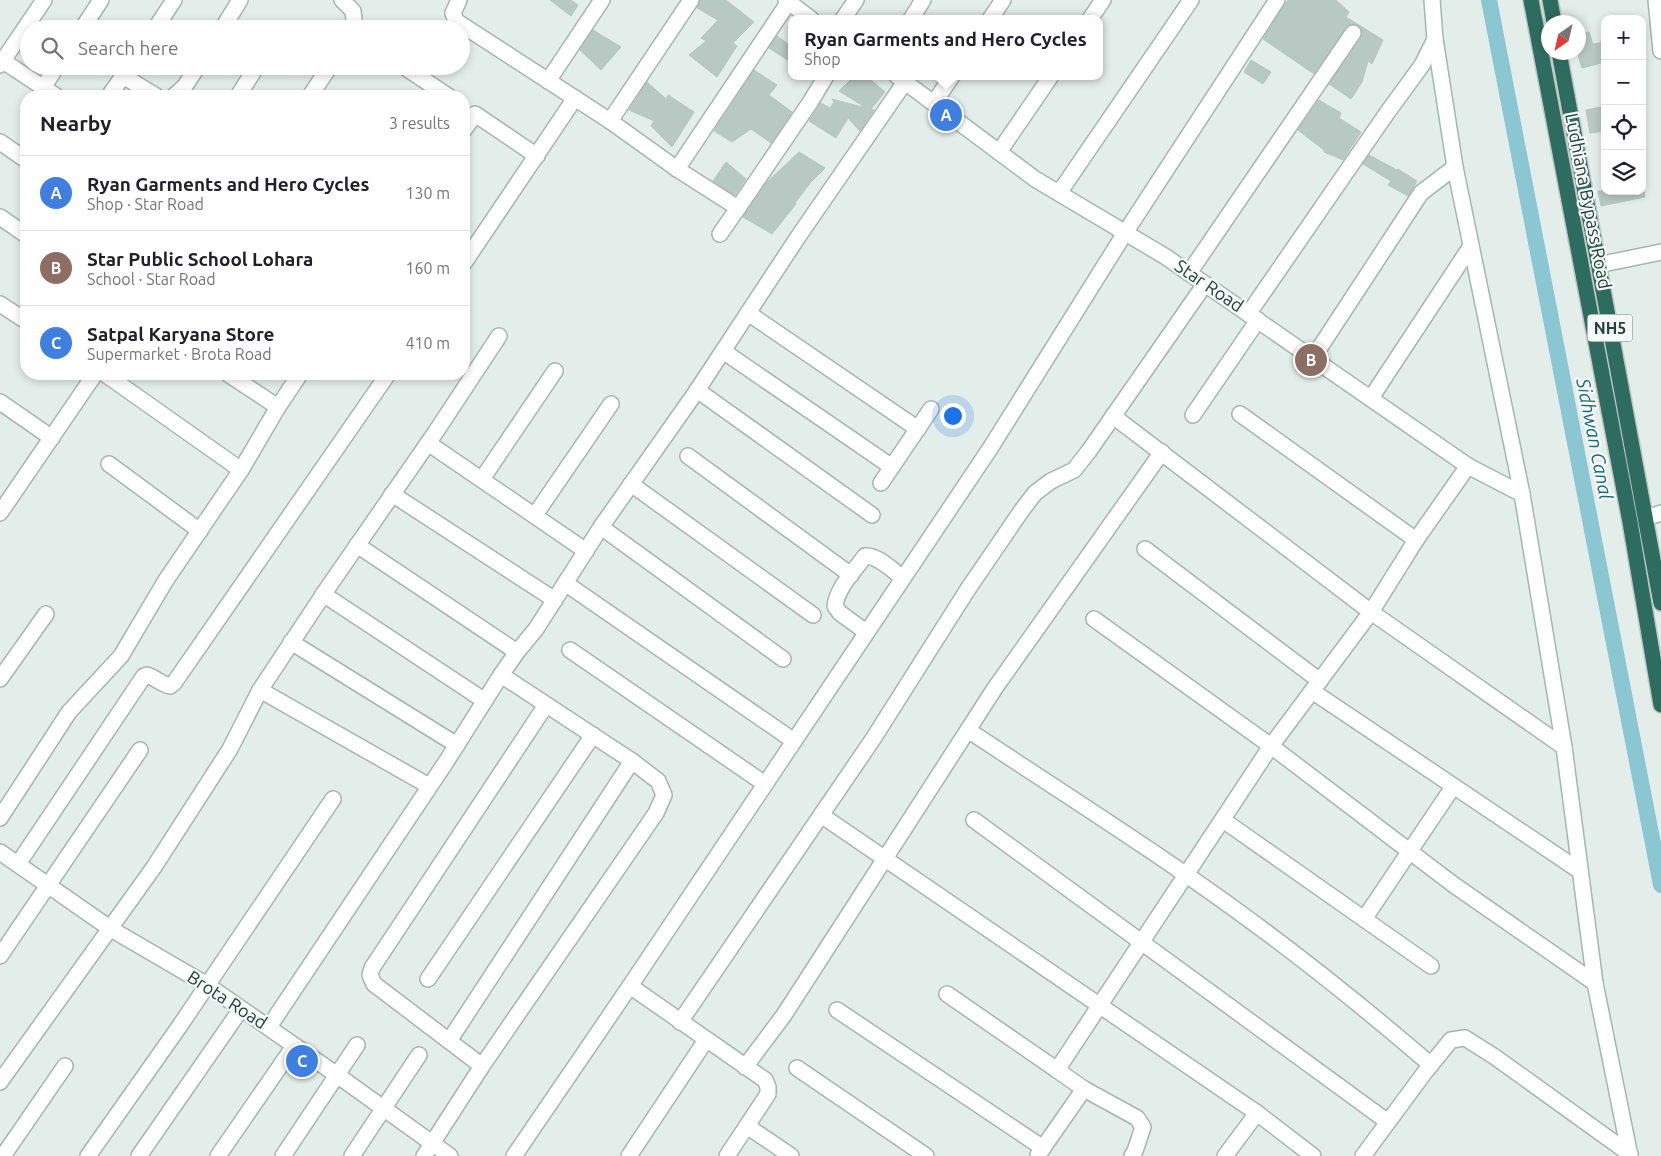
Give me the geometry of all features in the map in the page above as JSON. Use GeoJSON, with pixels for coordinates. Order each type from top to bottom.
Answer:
{"type":"FeatureCollection","features":[{"type":"Feature","properties":{"kind":"highway","name":"Ludhiana Bypass Road"},"geometry":{"type":"LineString","coordinates":[[1531,0],[1630,522],[1661,705]]}},
{"type":"Feature","properties":{"kind":"highway"},"geometry":{"type":"LineString","coordinates":[[1550,0],[1553,15]]}},
{"type":"Feature","properties":{"kind":"highway","name":"Ludhiana Bypass Road"},"geometry":{"type":"LineString","coordinates":[[1560,60],[1661,603]]}},
{"type":"Feature","properties":{"kind":"street"},"geometry":{"type":"LineString","coordinates":[[30,20],[44,0]]}},
{"type":"Feature","properties":{"kind":"street"},"geometry":{"type":"LineString","coordinates":[[88,20],[101,0]]}},
{"type":"Feature","properties":{"kind":"street"},"geometry":{"type":"LineString","coordinates":[[161,20],[174,0]]}},
{"type":"Feature","properties":{"kind":"street"},"geometry":{"type":"LineString","coordinates":[[228,20],[240,0]]}},
{"type":"Feature","properties":{"kind":"street"},"geometry":{"type":"LineString","coordinates":[[342,0],[353,12],[354,20]]}},
{"type":"Feature","properties":{"kind":"street"},"geometry":{"type":"LineString","coordinates":[[456,20],[452,12],[459,0]]}},
{"type":"Feature","properties":{"kind":"street"},"geometry":{"type":"LineString","coordinates":[[548,80],[602,0]]}},
{"type":"Feature","properties":{"kind":"street"},"geometry":{"type":"LineString","coordinates":[[610,121],[691,0]]}},
{"type":"Feature","properties":{"kind":"street"},"geometry":{"type":"LineString","coordinates":[[846,15],[856,0]]}},
{"type":"Feature","properties":{"kind":"street"},"geometry":{"type":"LineString","coordinates":[[914,15],[923,0]]}},
{"type":"Feature","properties":{"kind":"street"},"geometry":{"type":"LineString","coordinates":[[993,15],[1003,0]]}},
{"type":"Feature","properties":{"kind":"street"},"geometry":{"type":"LineString","coordinates":[[1093,15],[1103,0]]}},
{"type":"Feature","properties":{"kind":"street"},"geometry":{"type":"LineString","coordinates":[[1059,193],[1191,0]]}},
{"type":"Feature","properties":{"kind":"street"},"geometry":{"type":"LineString","coordinates":[[514,1156],[991,447],[1125,233],[1276,0]]}},
{"type":"Feature","properties":{"kind":"street"},"geometry":{"type":"LineString","coordinates":[[1432,0],[1435,39],[1455,167],[1522,494],[1564,747],[1595,982],[1630,1155]]}},
{"type":"Feature","properties":{"kind":"street"},"geometry":{"type":"LineString","coordinates":[[1656,0],[1661,51]]}},
{"type":"Feature","properties":{"kind":"street"},"geometry":{"type":"LineString","coordinates":[[677,169],[788,1],[806,15]]}},
{"type":"Feature","properties":{"kind":"street"},"geometry":{"type":"LineString","coordinates":[[470,30],[610,121],[677,169],[738,208]]}},
{"type":"Feature","properties":{"kind":"street"},"geometry":{"type":"LineString","coordinates":[[1189,273],[1353,32]]}},
{"type":"Feature","properties":{"kind":"street"},"geometry":{"type":"LineString","coordinates":[[20,35],[1,63],[20,74]]}},
{"type":"Feature","properties":{"kind":"street"},"geometry":{"type":"LineString","coordinates":[[1193,415],[1254,316],[1387,113],[1422,65],[1435,39]]}},
{"type":"Feature","properties":{"kind":"street"},"geometry":{"type":"LineString","coordinates":[[21,75],[46,90]]}},
{"type":"Feature","properties":{"kind":"street"},"geometry":{"type":"LineString","coordinates":[[43,88],[51,75]]}},
{"type":"Feature","properties":{"kind":"street"},"geometry":{"type":"LineString","coordinates":[[113,90],[123,75]]}},
{"type":"Feature","properties":{"kind":"street"},"geometry":{"type":"LineString","coordinates":[[131,75],[149,90]]}},
{"type":"Feature","properties":{"kind":"street"},"geometry":{"type":"LineString","coordinates":[[181,90],[192,75]]}},
{"type":"Feature","properties":{"kind":"street"},"geometry":{"type":"LineString","coordinates":[[242,90],[251,75]]}},
{"type":"Feature","properties":{"kind":"street"},"geometry":{"type":"LineString","coordinates":[[314,90],[324,75]]}},
{"type":"Feature","properties":{"kind":"street"},"geometry":{"type":"LineString","coordinates":[[416,75],[439,90]]}},
{"type":"Feature","properties":{"kind":"street"},"geometry":{"type":"LineString","coordinates":[[720,234],[824,80]]}},
{"type":"Feature","properties":{"kind":"street"},"geometry":{"type":"LineString","coordinates":[[269,1027],[457,745],[501,675],[536,629],[601,527],[697,390],[900,80]]}},
{"type":"Feature","properties":{"kind":"street","name":"Star Road"},"geometry":{"type":"LineString","coordinates":[[902,80],[1035,178],[1166,257],[1254,316],[1468,466],[1522,494]]}},
{"type":"Feature","properties":{"kind":"street"},"geometry":{"type":"LineString","coordinates":[[934,103],[949,80]]}},
{"type":"Feature","properties":{"kind":"street"},"geometry":{"type":"LineString","coordinates":[[999,152],[1048,80]]}},
{"type":"Feature","properties":{"kind":"street"},"geometry":{"type":"LineString","coordinates":[[470,254],[575,98]]}},
{"type":"Feature","properties":{"kind":"street"},"geometry":{"type":"LineString","coordinates":[[470,112],[537,156]]}},
{"type":"Feature","properties":{"kind":"street"},"geometry":{"type":"LineString","coordinates":[[0,142],[20,156]]}},
{"type":"Feature","properties":{"kind":"street"},"geometry":{"type":"LineString","coordinates":[[1313,358],[1421,193],[1455,167]]}},
{"type":"Feature","properties":{"kind":"street"},"geometry":{"type":"LineString","coordinates":[[0,217],[20,231]]}},
{"type":"Feature","properties":{"kind":"street"},"geometry":{"type":"LineString","coordinates":[[1371,398],[1471,246]]}},
{"type":"Feature","properties":{"kind":"street"},"geometry":{"type":"LineString","coordinates":[[1598,265],[1661,252]]}},
{"type":"Feature","properties":{"kind":"street"},"geometry":{"type":"LineString","coordinates":[[680,1022],[873,739],[968,589],[1022,510],[1035,493],[1051,481],[1074,470],[1205,284]]}},
{"type":"Feature","properties":{"kind":"street"},"geometry":{"type":"LineString","coordinates":[[0,304],[20,317]]}},
{"type":"Feature","properties":{"kind":"street"},"geometry":{"type":"LineString","coordinates":[[748,313],[918,429]]}},
{"type":"Feature","properties":{"kind":"street"},"geometry":{"type":"LineString","coordinates":[[470,380],[499,336]]}},
{"type":"Feature","properties":{"kind":"street"},"geometry":{"type":"LineString","coordinates":[[723,351],[892,467]]}},
{"type":"Feature","properties":{"kind":"street"},"geometry":{"type":"LineString","coordinates":[[482,479],[555,371]]}},
{"type":"Feature","properties":{"kind":"street"},"geometry":{"type":"LineString","coordinates":[[0,513],[91,380]]}},
{"type":"Feature","properties":{"kind":"street"},"geometry":{"type":"LineString","coordinates":[[114,380],[241,470]]}},
{"type":"Feature","properties":{"kind":"street"},"geometry":{"type":"LineString","coordinates":[[237,380],[278,407]]}},
{"type":"Feature","properties":{"kind":"street"},"geometry":{"type":"LineString","coordinates":[[0,818],[69,712],[121,656],[166,580],[241,470],[296,380]]}},
{"type":"Feature","properties":{"kind":"street"},"geometry":{"type":"LineString","coordinates":[[18,864],[144,676],[152,676],[162,684],[170,686],[174,683],[384,380]]}},
{"type":"Feature","properties":{"kind":"street"},"geometry":{"type":"LineString","coordinates":[[0,1082],[154,867],[230,749],[260,690],[291,642],[470,380]]}},
{"type":"Feature","properties":{"kind":"street"},"geometry":{"type":"LineString","coordinates":[[697,390],[872,515]]}},
{"type":"Feature","properties":{"kind":"street"},"geometry":{"type":"LineString","coordinates":[[0,402],[52,438]]}},
{"type":"Feature","properties":{"kind":"street"},"geometry":{"type":"LineString","coordinates":[[535,516],[610,404]]}},
{"type":"Feature","properties":{"kind":"street"},"geometry":{"type":"LineString","coordinates":[[881,483],[931,409]]}},
{"type":"Feature","properties":{"kind":"street"},"geometry":{"type":"LineString","coordinates":[[1240,414],[1416,540]]}},
{"type":"Feature","properties":{"kind":"street"},"geometry":{"type":"LineString","coordinates":[[1113,416],[1371,612],[1564,747]]}},
{"type":"Feature","properties":{"kind":"street"},"geometry":{"type":"LineString","coordinates":[[428,443],[586,550]]}},
{"type":"Feature","properties":{"kind":"street"},"geometry":{"type":"LineString","coordinates":[[745,1067],[784,1015],[884,857],[995,688],[1162,452]]}},
{"type":"Feature","properties":{"kind":"street"},"geometry":{"type":"LineString","coordinates":[[688,456],[851,575]]}},
{"type":"Feature","properties":{"kind":"street"},"geometry":{"type":"LineString","coordinates":[[108,464],[200,531]]}},
{"type":"Feature","properties":{"kind":"street"},"geometry":{"type":"LineString","coordinates":[[1057,1070],[1271,746],[1371,612],[1416,540],[1468,466]]}},
{"type":"Feature","properties":{"kind":"street"},"geometry":{"type":"LineString","coordinates":[[631,484],[813,615]]}},
{"type":"Feature","properties":{"kind":"street"},"geometry":{"type":"LineString","coordinates":[[392,494],[554,600]]}},
{"type":"Feature","properties":{"kind":"street"},"geometry":{"type":"LineString","coordinates":[[1646,518],[1661,513]]}},
{"type":"Feature","properties":{"kind":"street"},"geometry":{"type":"LineString","coordinates":[[601,527],[783,659]]}},
{"type":"Feature","properties":{"kind":"street"},"geometry":{"type":"LineString","coordinates":[[357,545],[517,652]]}},
{"type":"Feature","properties":{"kind":"street"},"geometry":{"type":"LineString","coordinates":[[1145,549],[1316,686],[1453,787],[1580,871]]}},
{"type":"Feature","properties":{"kind":"street"},"geometry":{"type":"LineString","coordinates":[[866,632],[840,614],[835,606],[836,598],[851,575],[865,556],[868,556],[877,559],[903,578]]}},
{"type":"Feature","properties":{"kind":"street"},"geometry":{"type":"LineString","coordinates":[[565,583],[794,741]]}},
{"type":"Feature","properties":{"kind":"street"},"geometry":{"type":"LineString","coordinates":[[323,594],[485,700]]}},
{"type":"Feature","properties":{"kind":"street"},"geometry":{"type":"LineString","coordinates":[[0,679],[46,614]]}},
{"type":"Feature","properties":{"kind":"street"},"geometry":{"type":"LineString","coordinates":[[1094,619],[1271,746],[1454,885],[1595,982]]}},
{"type":"Feature","properties":{"kind":"street"},"geometry":{"type":"LineString","coordinates":[[291,642],[457,745]]}},
{"type":"Feature","properties":{"kind":"street"},"geometry":{"type":"LineString","coordinates":[[570,650],[765,784]]}},
{"type":"Feature","properties":{"kind":"street"},"geometry":{"type":"LineString","coordinates":[[424,1156],[482,1066],[656,813],[664,796],[658,781],[632,761],[501,675]]}},
{"type":"Feature","properties":{"kind":"street"},"geometry":{"type":"LineString","coordinates":[[260,690],[429,786]]}},
{"type":"Feature","properties":{"kind":"street"},"geometry":{"type":"LineString","coordinates":[[482,1066],[374,984],[370,975],[372,968],[546,705]]}},
{"type":"Feature","properties":{"kind":"street"},"geometry":{"type":"LineString","coordinates":[[968,730],[1186,875],[1321,974],[1366,1009],[1431,1065]]}},
{"type":"Feature","properties":{"kind":"street"},"geometry":{"type":"LineString","coordinates":[[428,979],[592,735]]}},
{"type":"Feature","properties":{"kind":"street"},"geometry":{"type":"LineString","coordinates":[[0,956],[140,750]]}},
{"type":"Feature","properties":{"kind":"street"},"geometry":{"type":"LineString","coordinates":[[449,1041],[632,761]]}},
{"type":"Feature","properties":{"kind":"street"},"geometry":{"type":"LineString","coordinates":[[1364,919],[1453,787]]}},
{"type":"Feature","properties":{"kind":"street"},"geometry":{"type":"LineString","coordinates":[[88,1156],[333,799]]}},
{"type":"Feature","properties":{"kind":"street"},"geometry":{"type":"LineString","coordinates":[[821,815],[1100,1004],[1257,1113],[1313,1156]]}},
{"type":"Feature","properties":{"kind":"street"},"geometry":{"type":"LineString","coordinates":[[974,820],[1388,1122]]}},
{"type":"Feature","properties":{"kind":"street"},"geometry":{"type":"LineString","coordinates":[[1223,820],[1430,966]]}},
{"type":"Feature","properties":{"kind":"street","name":"Brota Road"},"geometry":{"type":"LineString","coordinates":[[0,852],[111,929],[206,985],[269,1027],[450,1156]]}},
{"type":"Feature","properties":{"kind":"street"},"geometry":{"type":"LineString","coordinates":[[630,986],[764,1080],[768,1087],[768,1094],[727,1156]]}},
{"type":"Feature","properties":{"kind":"street"},"geometry":{"type":"LineString","coordinates":[[947,994],[1084,1089],[1137,1118],[1143,1127],[1132,1156]]}},
{"type":"Feature","properties":{"kind":"street"},"geometry":{"type":"LineString","coordinates":[[139,1156],[242,1009]]}},
{"type":"Feature","properties":{"kind":"street"},"geometry":{"type":"LineString","coordinates":[[837,1010],[1041,1152],[1084,1089]]}},
{"type":"Feature","properties":{"kind":"street"},"geometry":{"type":"LineString","coordinates":[[1363,1156],[1451,1040],[1465,1038],[1495,1057],[1630,1155]]}},
{"type":"Feature","properties":{"kind":"street"},"geometry":{"type":"LineString","coordinates":[[629,1156],[706,1040]]}},
{"type":"Feature","properties":{"kind":"street"},"geometry":{"type":"LineString","coordinates":[[283,1156],[358,1045]]}},
{"type":"Feature","properties":{"kind":"street"},"geometry":{"type":"LineString","coordinates":[[218,1156],[294,1046]]}},
{"type":"Feature","properties":{"kind":"street"},"geometry":{"type":"LineString","coordinates":[[352,1156],[419,1055]]}},
{"type":"Feature","properties":{"kind":"street"},"geometry":{"type":"LineString","coordinates":[[3,1156],[65,1066]]}},
{"type":"Feature","properties":{"kind":"street"},"geometry":{"type":"LineString","coordinates":[[797,1068],[926,1156]]}},
{"type":"Feature","properties":{"kind":"street"},"geometry":{"type":"LineString","coordinates":[[1225,1156],[1257,1113]]}},
{"type":"Feature","properties":{"kind":"street"},"geometry":{"type":"LineString","coordinates":[[747,1126],[791,1156]]}},
{"type":"Feature","properties":{"kind":"building"},"geometry":{"type":"Polygon","coordinates":[[[550,0],[571,0],[578,5],[571,16],[550,0]]]}},
{"type":"Feature","properties":{"kind":"building"},"geometry":{"type":"Polygon","coordinates":[[[700,0],[726,0],[754,22],[733,43],[737,46],[717,77],[689,55],[706,41],[701,38],[718,20],[697,8],[700,0]]]}},
{"type":"Feature","properties":{"kind":"building"},"geometry":{"type":"Polygon","coordinates":[[[1288,0],[1336,0],[1349,12],[1346,17],[1383,40],[1372,64],[1368,61],[1362,82],[1351,99],[1329,84],[1361,38],[1361,29],[1353,24],[1346,27],[1314,74],[1263,39],[1288,0]]]}},
{"type":"Feature","properties":{"kind":"building"},"geometry":{"type":"Polygon","coordinates":[[[593,30],[621,47],[601,70],[580,50],[593,30]]]}},
{"type":"Feature","properties":{"kind":"building"},"geometry":{"type":"Polygon","coordinates":[[[1589,32],[1593,44],[1601,43],[1601,63],[1582,68],[1580,60],[1586,60],[1586,33],[1589,32]]]}},
{"type":"Feature","properties":{"kind":"building"},"geometry":{"type":"Polygon","coordinates":[[[777,36],[788,44],[788,60],[769,48],[777,36]]]}},
{"type":"Feature","properties":{"kind":"building"},"geometry":{"type":"Polygon","coordinates":[[[1251,60],[1271,72],[1263,84],[1244,72],[1251,60]]]}},
{"type":"Feature","properties":{"kind":"building"},"geometry":{"type":"Polygon","coordinates":[[[754,70],[777,85],[769,95],[792,112],[771,143],[751,129],[732,142],[714,131],[754,70]]]}},
{"type":"Feature","properties":{"kind":"building"},"geometry":{"type":"Polygon","coordinates":[[[850,80],[871,80],[885,92],[871,109],[874,110],[860,131],[848,118],[836,138],[809,121],[821,103],[830,108],[834,102],[832,99],[866,108],[839,91],[850,80]]]}},
{"type":"Feature","properties":{"kind":"building"},"geometry":{"type":"Polygon","coordinates":[[[647,82],[666,99],[668,95],[694,112],[672,147],[651,126],[654,121],[629,110],[647,82]]]}},
{"type":"Feature","properties":{"kind":"building"},"geometry":{"type":"Polygon","coordinates":[[[1319,100],[1341,113],[1339,118],[1361,132],[1343,160],[1324,152],[1324,150],[1298,130],[1319,100]]]}},
{"type":"Feature","properties":{"kind":"building"},"geometry":{"type":"Polygon","coordinates":[[[1601,107],[1601,132],[1590,133],[1586,110],[1601,107]]]}},
{"type":"Feature","properties":{"kind":"building"},"geometry":{"type":"Polygon","coordinates":[[[799,152],[825,168],[811,182],[772,234],[743,217],[766,183],[799,152]]]}},
{"type":"Feature","properties":{"kind":"building"},"geometry":{"type":"Polygon","coordinates":[[[1369,155],[1398,169],[1417,181],[1408,196],[1388,185],[1391,181],[1363,164],[1369,155]]]}},
{"type":"Feature","properties":{"kind":"building"},"geometry":{"type":"Polygon","coordinates":[[[726,162],[746,179],[735,195],[713,181],[726,162]]]}},
{"type":"Feature","properties":{"kind":"building"},"geometry":{"type":"Polygon","coordinates":[[[1598,191],[1601,191],[1601,195],[1645,195],[1645,197],[1601,206],[1598,191]]]}},
{"type":"Feature","properties":{"kind":"waterway","name":"Sidhwan Canal"},"geometry":{"type":"LineString","coordinates":[[1489,0],[1661,885]]}},
{"type":"Feature","properties":{"kind":"place","name":"Ryan Garments and Hero Cycles"},"geometry":{"type":"Point","coordinates":[946,115]}},
{"type":"Feature","properties":{"kind":"place","name":"Star Public School Lohara"},"geometry":{"type":"Point","coordinates":[1311,360]}},
{"type":"Feature","properties":{"kind":"place","name":"Satpal Karyana Store"},"geometry":{"type":"Point","coordinates":[302,1061]}}]}
